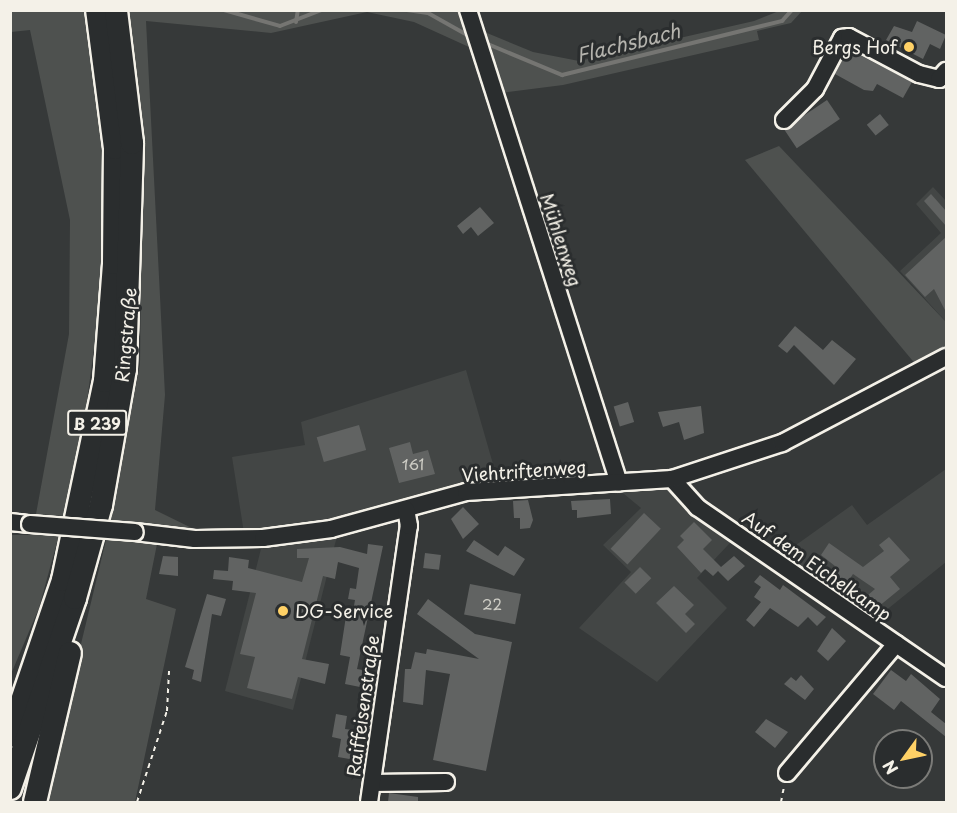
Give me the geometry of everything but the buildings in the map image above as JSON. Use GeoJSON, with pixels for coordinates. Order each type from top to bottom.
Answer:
{"type":"FeatureCollection","features":[{"type":"Feature","properties":{"kind":"highway","name":"Ringstraße"},"geometry":{"type":"LineString","coordinates":[[10,788],[69,589],[105,381],[114,263],[115,147],[109,21]]}},
{"type":"Feature","properties":{"kind":"highway","name":"Ringstraße"},"geometry":{"type":"LineString","coordinates":[[10,736],[69,589]]}},
{"type":"Feature","properties":{"kind":"highway"},"geometry":{"type":"LineString","coordinates":[[10,688],[48,594],[69,589],[74,638],[35,802]]}},
{"type":"Feature","properties":{"kind":"street","name":"Mühlenweg"},"geometry":{"type":"LineString","coordinates":[[468,10],[619,482]]}},
{"type":"Feature","properties":{"kind":"street"},"geometry":{"type":"LineString","coordinates":[[784,120],[815,89],[842,38],[849,37],[920,74],[939,79],[946,71]]}},
{"type":"Feature","properties":{"kind":"street","name":"Viehtriftenweg"},"geometry":{"type":"LineString","coordinates":[[10,522],[195,539],[262,538],[331,529],[466,492],[672,480],[782,443],[946,357]]}},
{"type":"Feature","properties":{"kind":"street","name":"Auf dem Eichelkamp"},"geometry":{"type":"LineString","coordinates":[[672,480],[697,507],[946,678]]}},
{"type":"Feature","properties":{"kind":"street","name":"Raiffeisenstraße"},"geometry":{"type":"LineString","coordinates":[[369,802],[409,526],[406,509]]}},
{"type":"Feature","properties":{"kind":"street"},"geometry":{"type":"LineString","coordinates":[[787,772],[896,644]]}},
{"type":"Feature","properties":{"kind":"street"},"geometry":{"type":"LineString","coordinates":[[372,783],[446,782]]}},
{"type":"Feature","properties":{"kind":"path"},"geometry":{"type":"LineString","coordinates":[[138,802],[166,711],[169,671]]}},
{"type":"Feature","properties":{"kind":"shaded area"},"geometry":{"type":"Polygon","coordinates":[[[10,11],[86,11],[105,130],[105,267],[84,423],[64,516],[36,514],[69,334],[70,220],[30,30],[11,32],[10,11]]]}},
{"type":"Feature","properties":{"kind":"shaded area"},"geometry":{"type":"Polygon","coordinates":[[[126,11],[470,11],[487,33],[533,52],[579,61],[754,21],[779,11],[802,11],[791,23],[757,31],[759,40],[563,85],[500,93],[491,57],[414,22],[367,12],[271,33],[146,21],[165,395],[155,510],[204,534],[110,521],[140,364],[142,187],[126,11]]]}},
{"type":"Feature","properties":{"kind":"shaded area"},"geometry":{"type":"Polygon","coordinates":[[[779,146],[946,322],[946,350],[917,366],[745,160],[779,146]]]}},
{"type":"Feature","properties":{"kind":"shaded area"},"geometry":{"type":"Polygon","coordinates":[[[933,187],[946,201],[946,322],[900,271],[941,233],[916,204],[933,187]]]}},
{"type":"Feature","properties":{"kind":"shaded area"},"geometry":{"type":"Polygon","coordinates":[[[466,370],[497,478],[332,523],[244,533],[232,457],[305,445],[301,422],[466,370]]]}},
{"type":"Feature","properties":{"kind":"shaded area"},"geometry":{"type":"Polygon","coordinates":[[[946,469],[946,562],[874,620],[782,555],[852,505],[867,525],[946,469]]]}},
{"type":"Feature","properties":{"kind":"shaded area"},"geometry":{"type":"Polygon","coordinates":[[[690,480],[690,490],[743,529],[697,578],[727,608],[657,682],[579,628],[631,572],[603,545],[641,508],[618,489],[690,480]]]}},
{"type":"Feature","properties":{"kind":"shaded area"},"geometry":{"type":"Polygon","coordinates":[[[338,532],[293,710],[225,691],[263,541],[338,532]]]}},
{"type":"Feature","properties":{"kind":"shaded area"},"geometry":{"type":"Polygon","coordinates":[[[11,535],[59,535],[39,608],[11,674],[11,535]]]}},
{"type":"Feature","properties":{"kind":"shaded area"},"geometry":{"type":"Polygon","coordinates":[[[106,540],[157,544],[146,599],[176,609],[135,802],[43,802],[106,540]]]}},
{"type":"Feature","properties":{"kind":"waterway","name":"Flachsbach"},"geometry":{"type":"LineString","coordinates":[[224,10],[280,26],[321,10]]}},
{"type":"Feature","properties":{"kind":"waterway","name":"Flachsbach"},"geometry":{"type":"LineString","coordinates":[[296,22],[298,10]]}},
{"type":"Feature","properties":{"kind":"waterway","name":"Flachsbach"},"geometry":{"type":"LineString","coordinates":[[407,10],[428,13],[471,37]]}},
{"type":"Feature","properties":{"kind":"waterway","name":"Flachsbach"},"geometry":{"type":"LineString","coordinates":[[483,42],[562,75],[782,21],[792,10]]}},
{"type":"Feature","properties":{"kind":"place","name":"Bergs Hof"},"geometry":{"type":"Point","coordinates":[909,47]}},
{"type":"Feature","properties":{"kind":"place","name":"DG-Service"},"geometry":{"type":"Point","coordinates":[283,611]}}]}
